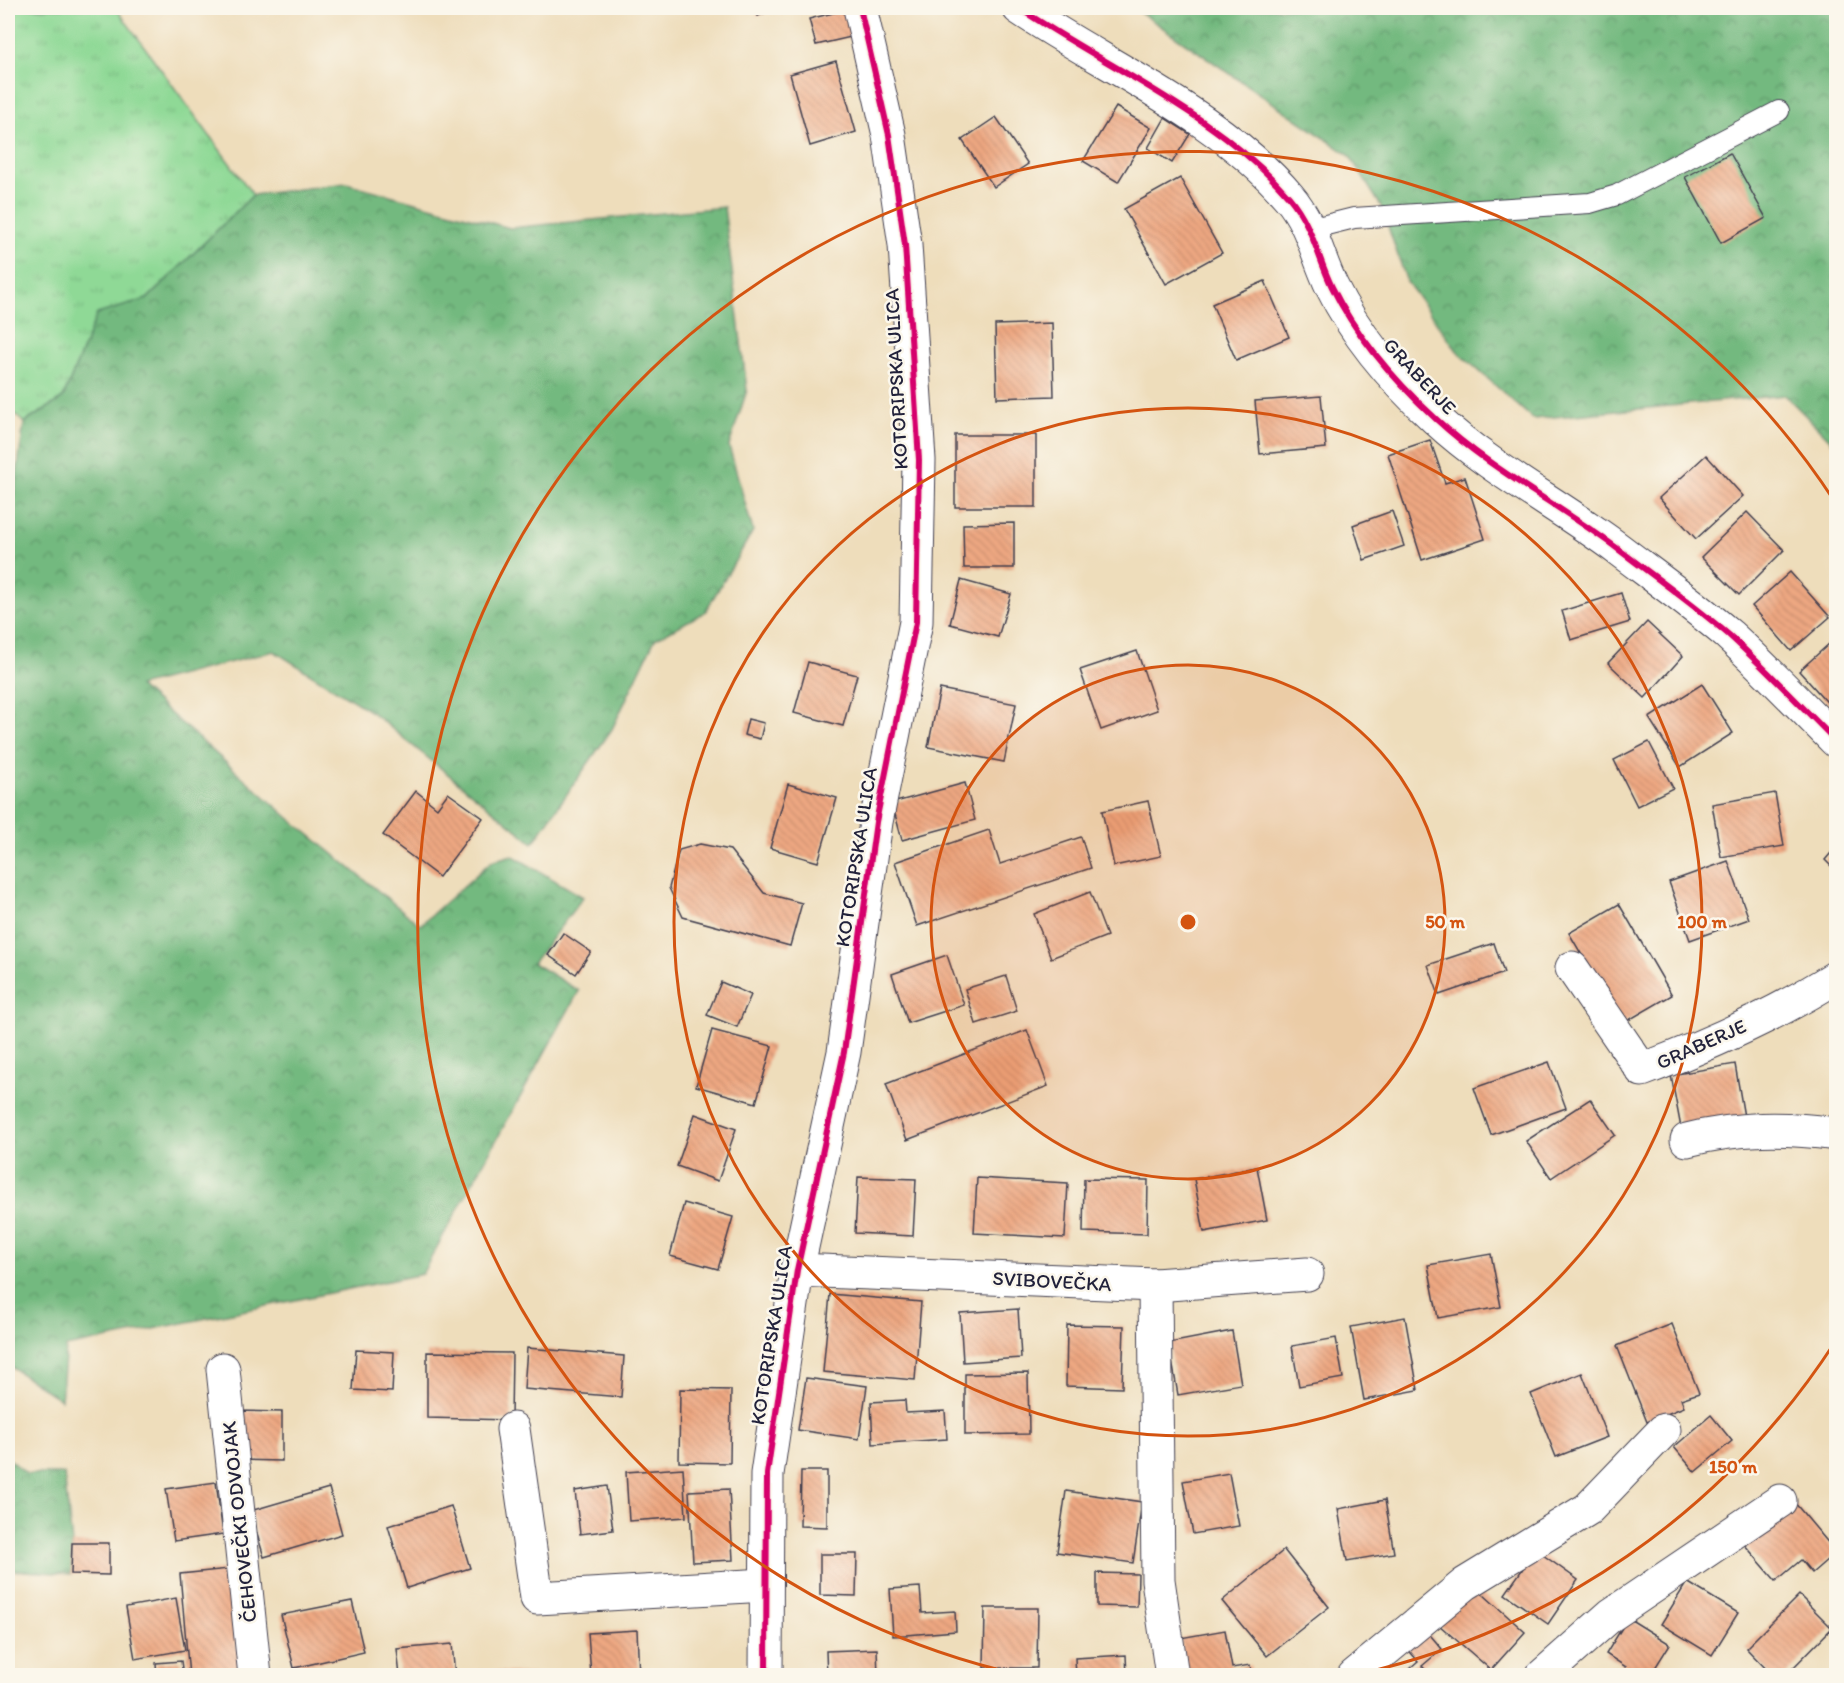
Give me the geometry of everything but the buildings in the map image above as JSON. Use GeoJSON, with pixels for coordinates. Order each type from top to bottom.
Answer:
{"type":"FeatureCollection","features":[{"type":"Feature","properties":{"kind":"street","name":"KOTORIPSKA ULICA"},"geometry":{"type":"LineString","coordinates":[[766,1676],[767,1474],[797,1270],[844,1052],[876,822],[916,622],[919,460],[905,245],[889,135],[860,8]]}},
{"type":"Feature","properties":{"kind":"street","name":"GRABERJE"},"geometry":{"type":"LineString","coordinates":[[1019,8],[1092,55],[1169,99],[1238,149],[1288,196],[1303,214],[1332,287],[1343,306],[1370,346],[1433,416],[1466,447],[1615,547],[1728,635],[1836,741]]}},
{"type":"Feature","properties":{"kind":"street","name":"GRABERJE"},"geometry":{"type":"LineString","coordinates":[[1572,968],[1642,1070],[1680,1055],[1809,995],[1836,977]]}},
{"type":"Feature","properties":{"kind":"street"},"geometry":{"type":"LineString","coordinates":[[1687,1140],[1722,1131],[1750,1128],[1799,1129],[1836,1134]]}},
{"type":"Feature","properties":{"kind":"street","name":"SVIBOVEČKA"},"geometry":{"type":"LineString","coordinates":[[797,1270],[1155,1286],[1307,1274]]}},
{"type":"Feature","properties":{"kind":"street"},"geometry":{"type":"LineString","coordinates":[[1155,1286],[1158,1580],[1172,1676]]}},
{"type":"Feature","properties":{"kind":"street","name":"ČEHOVEČKI ODVOJAK"},"geometry":{"type":"LineString","coordinates":[[223,1369],[255,1676]]}},
{"type":"Feature","properties":{"kind":"street"},"geometry":{"type":"LineString","coordinates":[[513,1429],[537,1598],[766,1585]]}},
{"type":"Feature","properties":{"kind":"street"},"geometry":{"type":"LineString","coordinates":[[1353,1676],[1465,1584],[1588,1509],[1664,1430]]}},
{"type":"Feature","properties":{"kind":"street"},"geometry":{"type":"LineString","coordinates":[[1542,1676],[1611,1615],[1780,1501]]}},
{"type":"Feature","properties":{"kind":"lane"},"geometry":{"type":"LineString","coordinates":[[1310,229],[1354,219],[1590,203],[1617,195],[1779,111]]}},
{"type":"Feature","properties":{"kind":"green space"},"geometry":{"type":"Polygon","coordinates":[[[8,8],[116,8],[253,195],[147,299],[97,315],[63,398],[24,423],[8,406],[8,8]]]}},
{"type":"Feature","properties":{"kind":"green space"},"geometry":{"type":"Polygon","coordinates":[[[1134,8],[1836,8],[1836,446],[1785,395],[1533,419],[1458,352],[1407,282],[1381,206],[1349,155],[1134,8]]]}},
{"type":"Feature","properties":{"kind":"green space"},"geometry":{"type":"Polygon","coordinates":[[[346,183],[510,228],[724,207],[747,390],[729,446],[753,531],[705,612],[655,639],[612,729],[533,843],[370,711],[274,651],[139,686],[289,818],[420,925],[492,861],[512,855],[583,897],[533,963],[579,991],[422,1274],[66,1347],[61,1400],[8,1365],[8,521],[12,508],[24,423],[63,398],[97,314],[147,299],[253,195],[346,183]]]}},
{"type":"Feature","properties":{"kind":"green space"},"geometry":{"type":"Polygon","coordinates":[[[8,1458],[27,1474],[64,1474],[72,1543],[71,1574],[8,1570],[8,1458]]]}},
{"type":"Feature","properties":{"kind":"cycle path"},"geometry":{"type":"LineString","coordinates":[[766,1676],[767,1474],[797,1270],[844,1052],[876,822],[916,622],[919,460],[905,245],[889,135],[860,8]]}},
{"type":"Feature","properties":{"kind":"cycle path"},"geometry":{"type":"LineString","coordinates":[[1019,8],[1196,117],[1230,141],[1261,168],[1297,207],[1314,240],[1332,287],[1365,341],[1421,405],[1479,454],[1595,533],[1716,624],[1836,741]]}}]}
